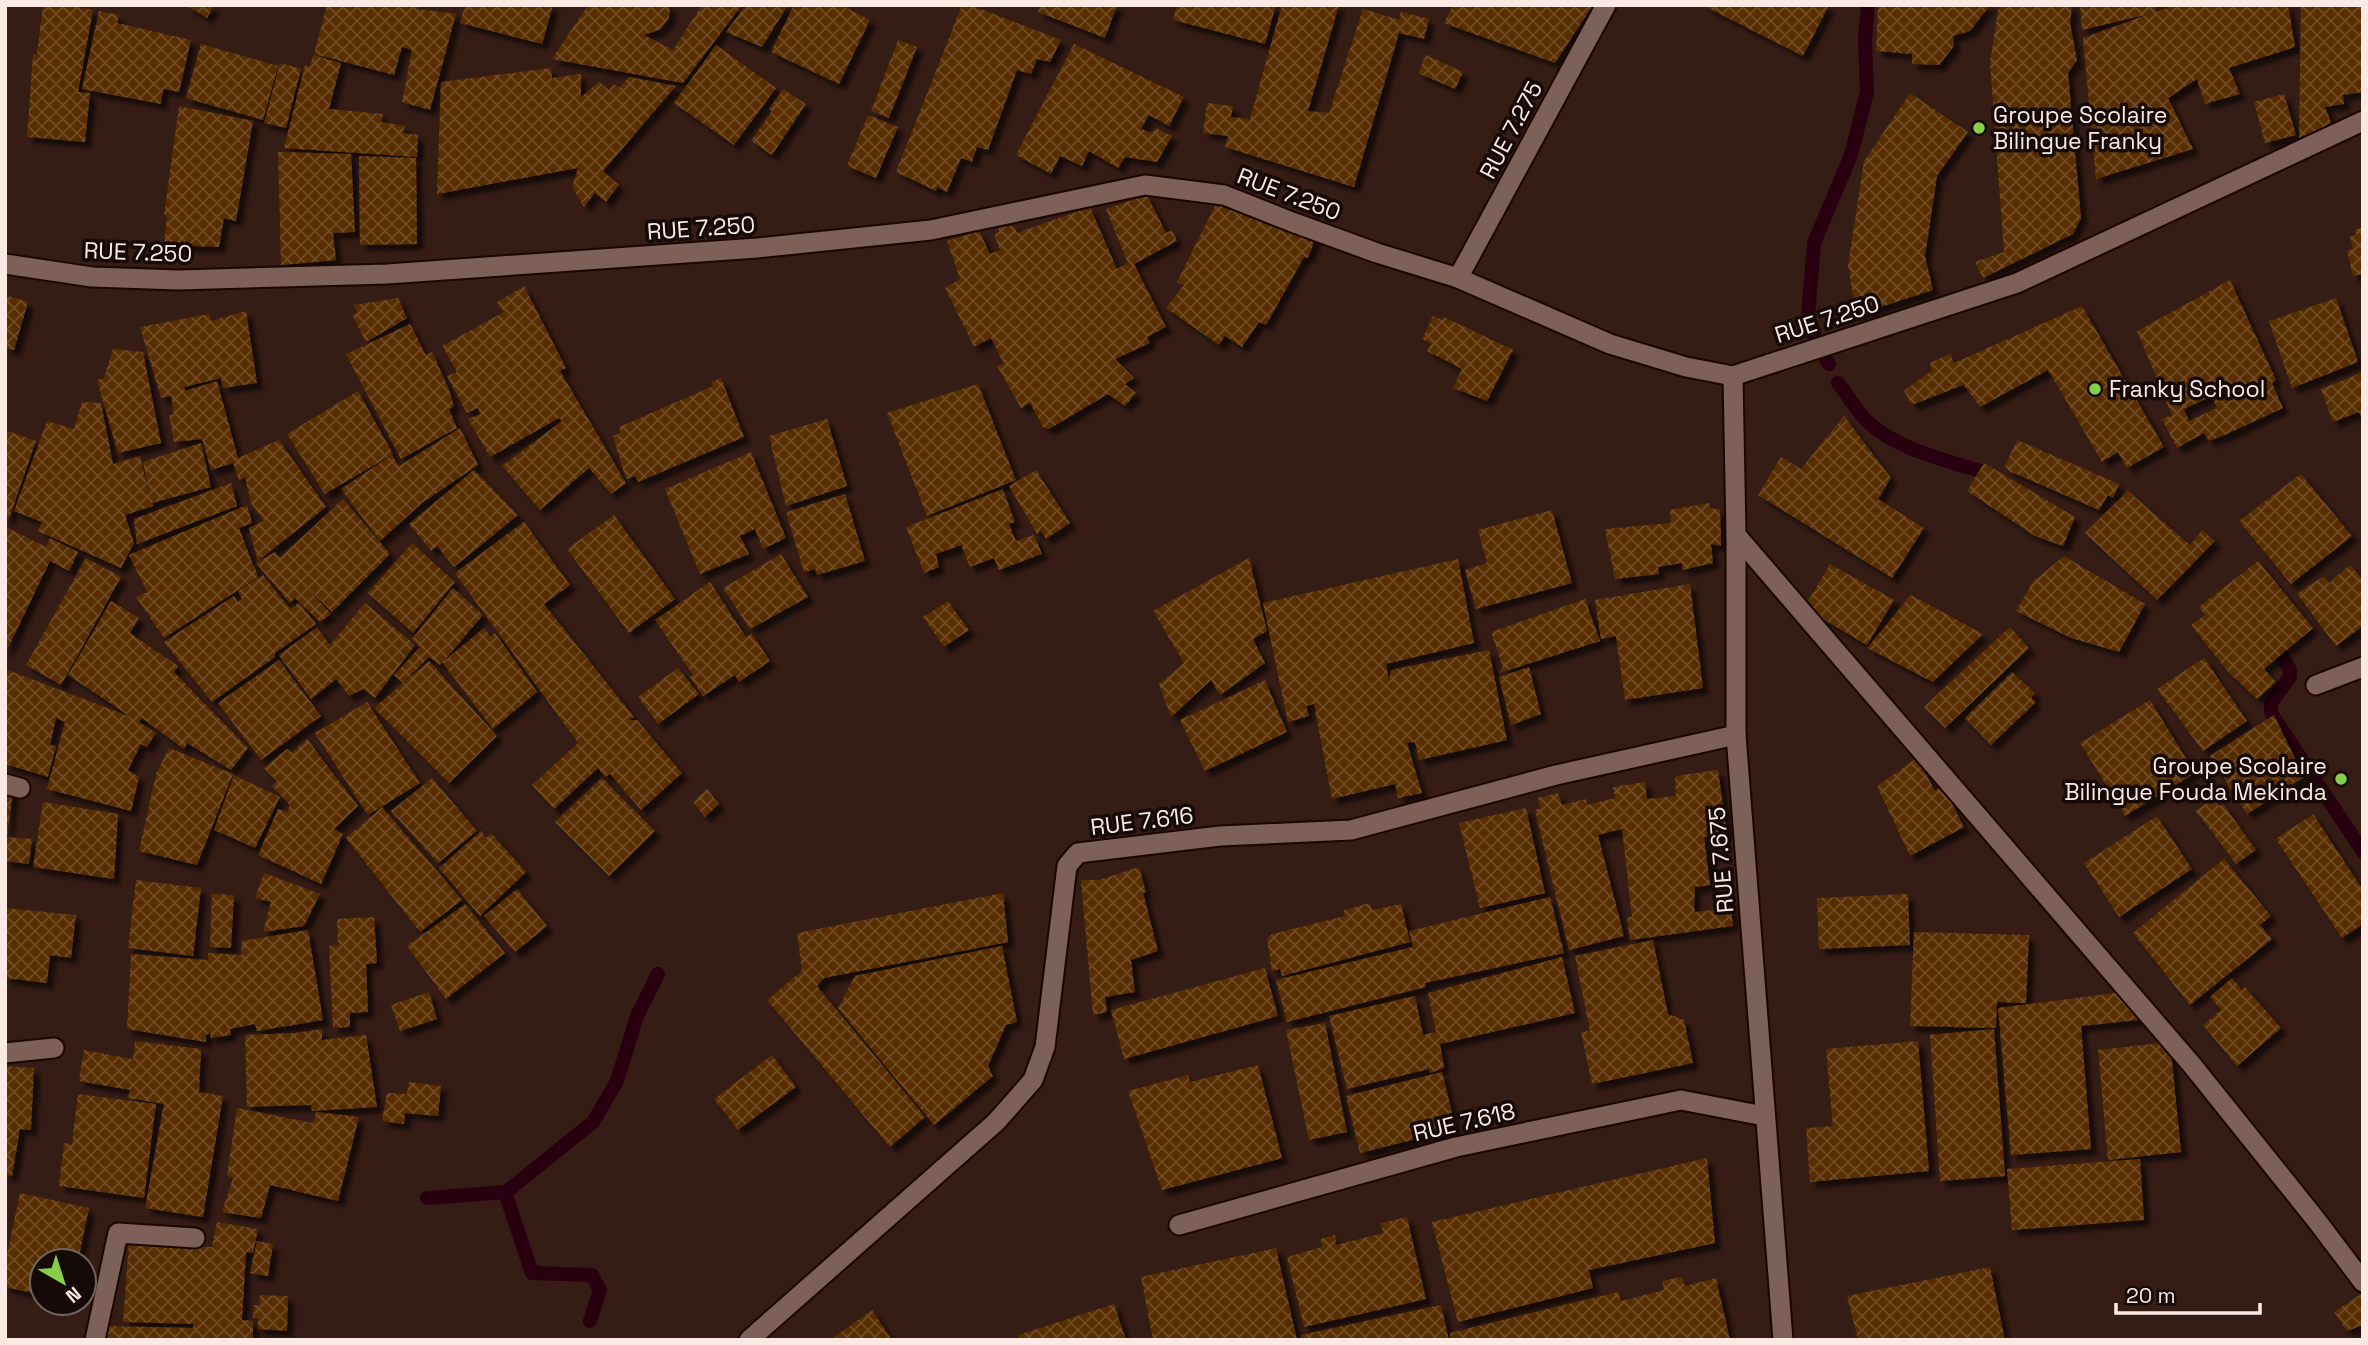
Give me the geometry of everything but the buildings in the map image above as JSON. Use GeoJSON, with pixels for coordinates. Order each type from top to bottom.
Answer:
{"type":"FeatureCollection","features":[{"type":"Feature","properties":{"kind":"street","name":"RUE 7.275"},"geometry":{"type":"LineString","coordinates":[[1458,278],[1606,5]]}},
{"type":"Feature","properties":{"kind":"street","name":"RUE 7.250"},"geometry":{"type":"LineString","coordinates":[[5,264],[92,277],[178,280],[401,274],[757,248],[931,230],[1145,185],[1224,194],[1377,253],[1458,278],[1610,344],[1686,367],[1733,376],[2017,283],[2363,121]]}},
{"type":"Feature","properties":{"kind":"street","name":"RUE 7.675"},"geometry":{"type":"LineString","coordinates":[[1733,376],[1737,536],[1736,735],[1783,1340]]}},
{"type":"Feature","properties":{"kind":"street"},"geometry":{"type":"LineString","coordinates":[[1737,536],[2192,1065],[2318,1221],[2363,1282]]}},
{"type":"Feature","properties":{"kind":"street"},"geometry":{"type":"LineString","coordinates":[[2316,685],[2363,667]]}},
{"type":"Feature","properties":{"kind":"street","name":"RUE 7.616"},"geometry":{"type":"LineString","coordinates":[[749,1340],[996,1122],[1033,1080],[1045,1046],[1067,866],[1078,853],[1220,836],[1350,830],[1556,775],[1736,735]]}},
{"type":"Feature","properties":{"kind":"street"},"geometry":{"type":"LineString","coordinates":[[5,1052],[54,1048]]}},
{"type":"Feature","properties":{"kind":"street","name":"RUE 7.618"},"geometry":{"type":"LineString","coordinates":[[1178,1225],[1456,1147],[1681,1100],[1764,1116]]}},
{"type":"Feature","properties":{"kind":"street"},"geometry":{"type":"LineString","coordinates":[[95,1340],[118,1233],[195,1238]]}},
{"type":"Feature","properties":{"kind":"waterway"},"geometry":{"type":"LineString","coordinates":[[1829,364],[1817,345],[1808,317],[1814,243],[1851,155],[1867,92],[1865,40],[1868,5]]}},
{"type":"Feature","properties":{"kind":"waterway"},"geometry":{"type":"LineString","coordinates":[[1838,383],[1865,419],[1881,432],[1922,453],[1981,471]]}},
{"type":"Feature","properties":{"kind":"waterway"},"geometry":{"type":"LineString","coordinates":[[2282,657],[2290,670],[2290,677],[2271,703],[2271,713],[2363,852]]}},
{"type":"Feature","properties":{"kind":"waterway"},"geometry":{"type":"LineString","coordinates":[[427,1198],[506,1192],[593,1122],[617,1081],[637,1016],[658,974]]}},
{"type":"Feature","properties":{"kind":"waterway"},"geometry":{"type":"LineString","coordinates":[[505,1192],[532,1273],[592,1275],[600,1290],[590,1321]]}},
{"type":"Feature","properties":{"kind":"place","name":"Groupe Scolaire Bilingue Franky"},"geometry":{"type":"Point","coordinates":[1979,128]}},
{"type":"Feature","properties":{"kind":"place","name":"Franky School"},"geometry":{"type":"Point","coordinates":[2095,389]}},
{"type":"Feature","properties":{"kind":"place","name":"Groupe Scolaire Bilingue Fouda Mekinda"},"geometry":{"type":"Point","coordinates":[2341,779]}}]}
